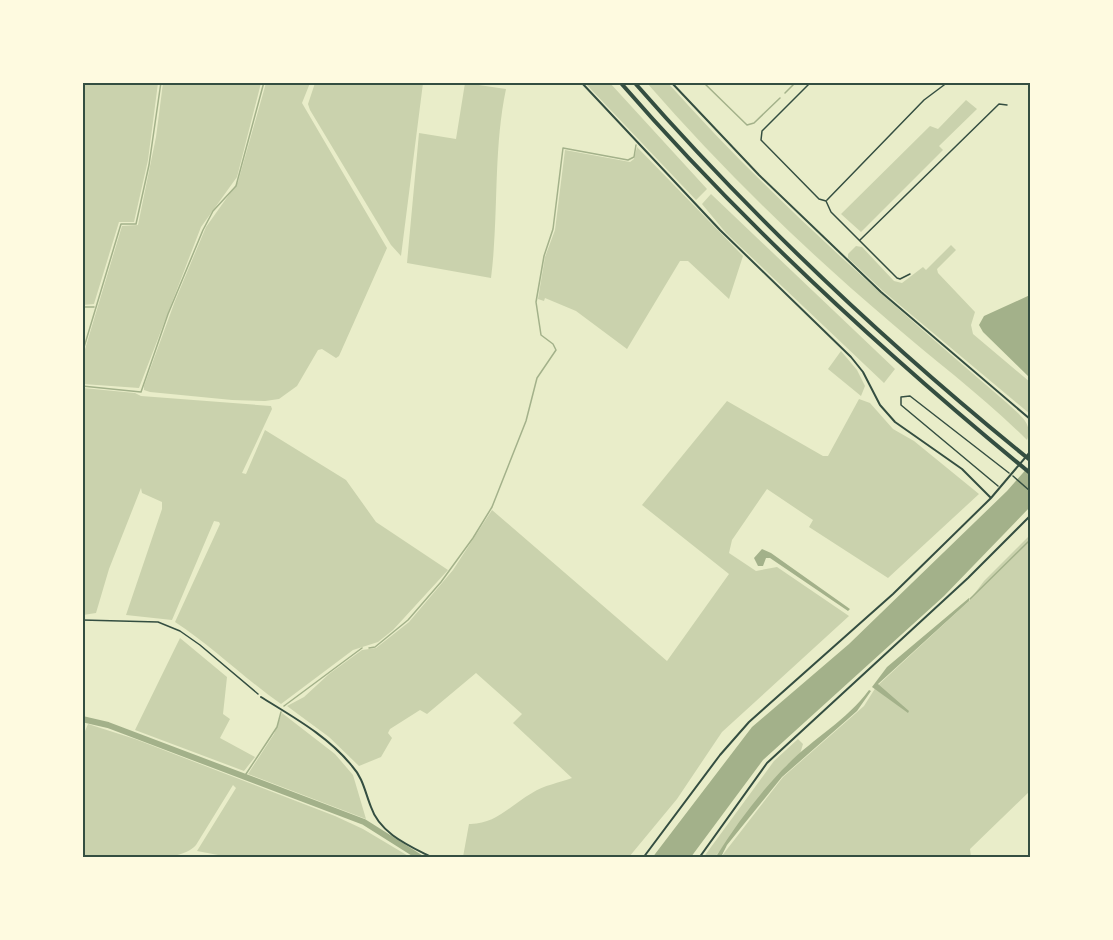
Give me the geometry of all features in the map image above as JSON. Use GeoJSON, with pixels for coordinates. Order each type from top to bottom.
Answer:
{"type":"FeatureCollection","features":[{"type":"Feature","properties":{"kind":"highway"},"geometry":{"type":"LineString","coordinates":[[620,82],[719,189],[816,284],[906,367],[1030,473]]}},
{"type":"Feature","properties":{"kind":"highway"},"geometry":{"type":"LineString","coordinates":[[634,82],[712,167],[808,263],[953,396],[1030,460]]}},
{"type":"Feature","properties":{"kind":"street"},"geometry":{"type":"LineString","coordinates":[[582,82],[711,222],[851,357],[891,418],[962,469],[991,498]]}},
{"type":"Feature","properties":{"kind":"street"},"geometry":{"type":"LineString","coordinates":[[671,82],[759,175],[881,292],[1030,419]]}},
{"type":"Feature","properties":{"kind":"street"},"geometry":{"type":"LineString","coordinates":[[643,858],[720,755],[749,722],[892,594],[991,498],[1030,452]]}},
{"type":"Feature","properties":{"kind":"street"},"geometry":{"type":"LineString","coordinates":[[699,858],[767,763],[968,578],[1030,516]]}},
{"type":"Feature","properties":{"kind":"street"},"geometry":{"type":"LineString","coordinates":[[261,697],[286,711],[344,756],[360,776],[371,808],[381,826],[433,858]]}},
{"type":"Feature","properties":{"kind":"lane"},"geometry":{"type":"LineString","coordinates":[[811,82],[760,136],[761,140],[819,199],[826,201],[831,212],[897,278],[900,279],[910,273]]}},
{"type":"Feature","properties":{"kind":"lane"},"geometry":{"type":"LineString","coordinates":[[826,201],[924,100],[948,82]]}},
{"type":"Feature","properties":{"kind":"lane"},"geometry":{"type":"LineString","coordinates":[[860,240],[999,104],[1007,105]]}},
{"type":"Feature","properties":{"kind":"path"},"geometry":{"type":"LineString","coordinates":[[995,462],[910,396],[901,397],[901,405],[1000,488]]}},
{"type":"Feature","properties":{"kind":"path"},"geometry":{"type":"LineString","coordinates":[[82,620],[158,622],[200,645],[261,697]]}},
{"type":"Feature","properties":{"kind":"shaded area"},"geometry":{"type":"Polygon","coordinates":[[[82,83],[158,83],[148,160],[134,222],[119,222],[94,304],[83,305],[82,83]]]}},
{"type":"Feature","properties":{"kind":"shaded area"},"geometry":{"type":"Polygon","coordinates":[[[163,83],[261,83],[237,177],[201,227],[139,388],[83,384],[83,356],[122,226],[138,225],[156,137],[163,83]]]}},
{"type":"Feature","properties":{"kind":"shaded area"},"geometry":{"type":"Polygon","coordinates":[[[266,83],[310,83],[302,103],[387,248],[339,356],[336,358],[322,349],[318,350],[297,386],[279,399],[232,400],[144,390],[175,301],[206,227],[238,182],[266,83]]]}},
{"type":"Feature","properties":{"kind":"shaded area"},"geometry":{"type":"Polygon","coordinates":[[[315,83],[423,83],[401,256],[391,245],[310,110],[308,104],[315,83]]]}},
{"type":"Feature","properties":{"kind":"shaded area"},"geometry":{"type":"Polygon","coordinates":[[[465,83],[506,89],[499,136],[491,278],[407,263],[419,133],[456,139],[465,83]]]}},
{"type":"Feature","properties":{"kind":"shaded area"},"geometry":{"type":"Polygon","coordinates":[[[585,83],[610,83],[707,189],[696,200],[585,83]]]}},
{"type":"Feature","properties":{"kind":"shaded area"},"geometry":{"type":"Polygon","coordinates":[[[647,83],[668,83],[789,209],[1020,415],[1027,424],[1029,434],[1027,440],[794,236],[704,146],[647,83]]]}},
{"type":"Feature","properties":{"kind":"shaded area"},"geometry":{"type":"Polygon","coordinates":[[[966,100],[977,109],[939,146],[943,150],[861,232],[841,214],[930,126],[938,129],[966,100]]]}},
{"type":"Feature","properties":{"kind":"shaded area"},"geometry":{"type":"Polygon","coordinates":[[[637,147],[743,256],[729,299],[688,261],[680,261],[627,349],[576,311],[545,298],[544,301],[538,299],[545,257],[555,230],[565,150],[630,162],[634,159],[637,147]]]}},
{"type":"Feature","properties":{"kind":"shaded area"},"geometry":{"type":"Polygon","coordinates":[[[711,194],[895,369],[884,383],[726,233],[702,204],[711,194]]]}},
{"type":"Feature","properties":{"kind":"shaded area"},"geometry":{"type":"Polygon","coordinates":[[[951,245],[956,250],[937,269],[938,273],[975,312],[971,325],[973,334],[1030,382],[1030,414],[883,291],[848,258],[848,254],[856,246],[862,247],[894,281],[902,283],[923,267],[926,270],[951,245]]]}},
{"type":"Feature","properties":{"kind":"shaded area"},"geometry":{"type":"Polygon","coordinates":[[[1030,295],[1030,378],[983,332],[979,325],[984,316],[1030,295]]]}},
{"type":"Feature","properties":{"kind":"shaded area"},"geometry":{"type":"Polygon","coordinates":[[[841,351],[857,370],[865,386],[861,396],[828,369],[841,351]]]}},
{"type":"Feature","properties":{"kind":"shaded area"},"geometry":{"type":"Polygon","coordinates":[[[83,388],[135,393],[141,396],[271,406],[272,409],[242,473],[246,474],[265,430],[346,480],[376,522],[448,570],[393,630],[378,642],[353,650],[281,704],[175,622],[219,522],[214,521],[172,620],[126,615],[162,509],[162,502],[142,493],[141,488],[109,569],[96,613],[83,615],[83,388]]]}},
{"type":"Feature","properties":{"kind":"shaded area"},"geometry":{"type":"Polygon","coordinates":[[[859,399],[870,403],[893,429],[914,441],[979,494],[888,578],[809,527],[813,520],[767,489],[732,540],[729,553],[756,571],[777,567],[849,616],[722,732],[677,799],[629,857],[463,857],[469,824],[495,818],[537,790],[572,778],[513,723],[522,714],[476,673],[427,714],[420,710],[390,729],[388,733],[392,738],[381,757],[359,766],[329,737],[287,706],[304,697],[329,674],[362,650],[376,648],[409,622],[453,570],[492,510],[667,661],[729,574],[642,505],[727,401],[823,456],[828,456],[859,399]]]}},
{"type":"Feature","properties":{"kind":"shaded area"},"geometry":{"type":"Polygon","coordinates":[[[1030,465],[1030,507],[944,596],[763,760],[691,857],[652,858],[752,727],[849,644],[1007,491],[1030,465]]]}},
{"type":"Feature","properties":{"kind":"shaded area"},"geometry":{"type":"Polygon","coordinates":[[[1030,535],[1030,791],[970,849],[971,857],[721,857],[783,777],[864,706],[876,687],[969,601],[984,581],[1030,535]]]}},
{"type":"Feature","properties":{"kind":"shaded area"},"geometry":{"type":"Polygon","coordinates":[[[762,549],[850,609],[848,611],[770,558],[766,558],[763,566],[758,566],[754,558],[762,549]]]}},
{"type":"Feature","properties":{"kind":"shaded area"},"geometry":{"type":"Polygon","coordinates":[[[969,598],[969,601],[878,684],[909,711],[908,713],[872,687],[887,667],[969,598]]]}},
{"type":"Feature","properties":{"kind":"shaded area"},"geometry":{"type":"Polygon","coordinates":[[[180,638],[227,677],[223,714],[230,719],[220,738],[255,757],[244,771],[135,730],[180,638]]]}},
{"type":"Feature","properties":{"kind":"shaded area"},"geometry":{"type":"Polygon","coordinates":[[[869,690],[871,691],[857,711],[782,777],[727,845],[721,857],[717,855],[750,808],[778,774],[851,711],[869,690]]]}},
{"type":"Feature","properties":{"kind":"shaded area"},"geometry":{"type":"Polygon","coordinates":[[[282,713],[335,754],[353,775],[366,819],[248,774],[274,734],[282,713]]]}},
{"type":"Feature","properties":{"kind":"shaded area"},"geometry":{"type":"Polygon","coordinates":[[[88,724],[135,739],[335,816],[363,829],[410,857],[234,858],[197,851],[236,788],[233,785],[196,845],[188,851],[160,858],[143,859],[83,857],[82,738],[88,724]]]}},
{"type":"Feature","properties":{"kind":"shaded area"},"geometry":{"type":"Polygon","coordinates":[[[798,739],[803,744],[800,754],[786,766],[715,857],[703,858],[774,761],[798,739]]]}},
{"type":"Feature","properties":{"kind":"waterway"},"geometry":{"type":"LineString","coordinates":[[82,354],[121,224],[136,224],[149,165],[161,82]]}},
{"type":"Feature","properties":{"kind":"waterway"},"geometry":{"type":"LineString","coordinates":[[82,386],[141,392],[168,314],[203,230],[213,211],[236,186],[264,82]]}},
{"type":"Feature","properties":{"kind":"waterway"},"geometry":{"type":"LineString","coordinates":[[703,82],[747,125],[754,123],[780,98]]}},
{"type":"Feature","properties":{"kind":"waterway"},"geometry":{"type":"LineString","coordinates":[[785,93],[796,82]]}},
{"type":"Feature","properties":{"kind":"waterway"},"geometry":{"type":"LineString","coordinates":[[369,648],[375,647],[408,620],[441,582],[473,538],[492,507],[526,421],[537,378],[556,350],[553,344],[541,335],[536,302],[544,256],[553,229],[563,148],[628,160],[634,157],[636,145]]}},
{"type":"Feature","properties":{"kind":"waterway"},"geometry":{"type":"LineString","coordinates":[[82,307],[94,307]]}},
{"type":"Feature","properties":{"kind":"waterway"},"geometry":{"type":"LineString","coordinates":[[970,599],[1030,540]]}},
{"type":"Feature","properties":{"kind":"waterway"},"geometry":{"type":"LineString","coordinates":[[284,706],[362,648]]}},
{"type":"Feature","properties":{"kind":"waterway"},"geometry":{"type":"LineString","coordinates":[[244,777],[277,727],[281,712]]}},
{"type":"Feature","properties":{"kind":"waterway"},"geometry":{"type":"LineString","coordinates":[[82,719],[108,725],[364,822],[421,858]]}}]}
